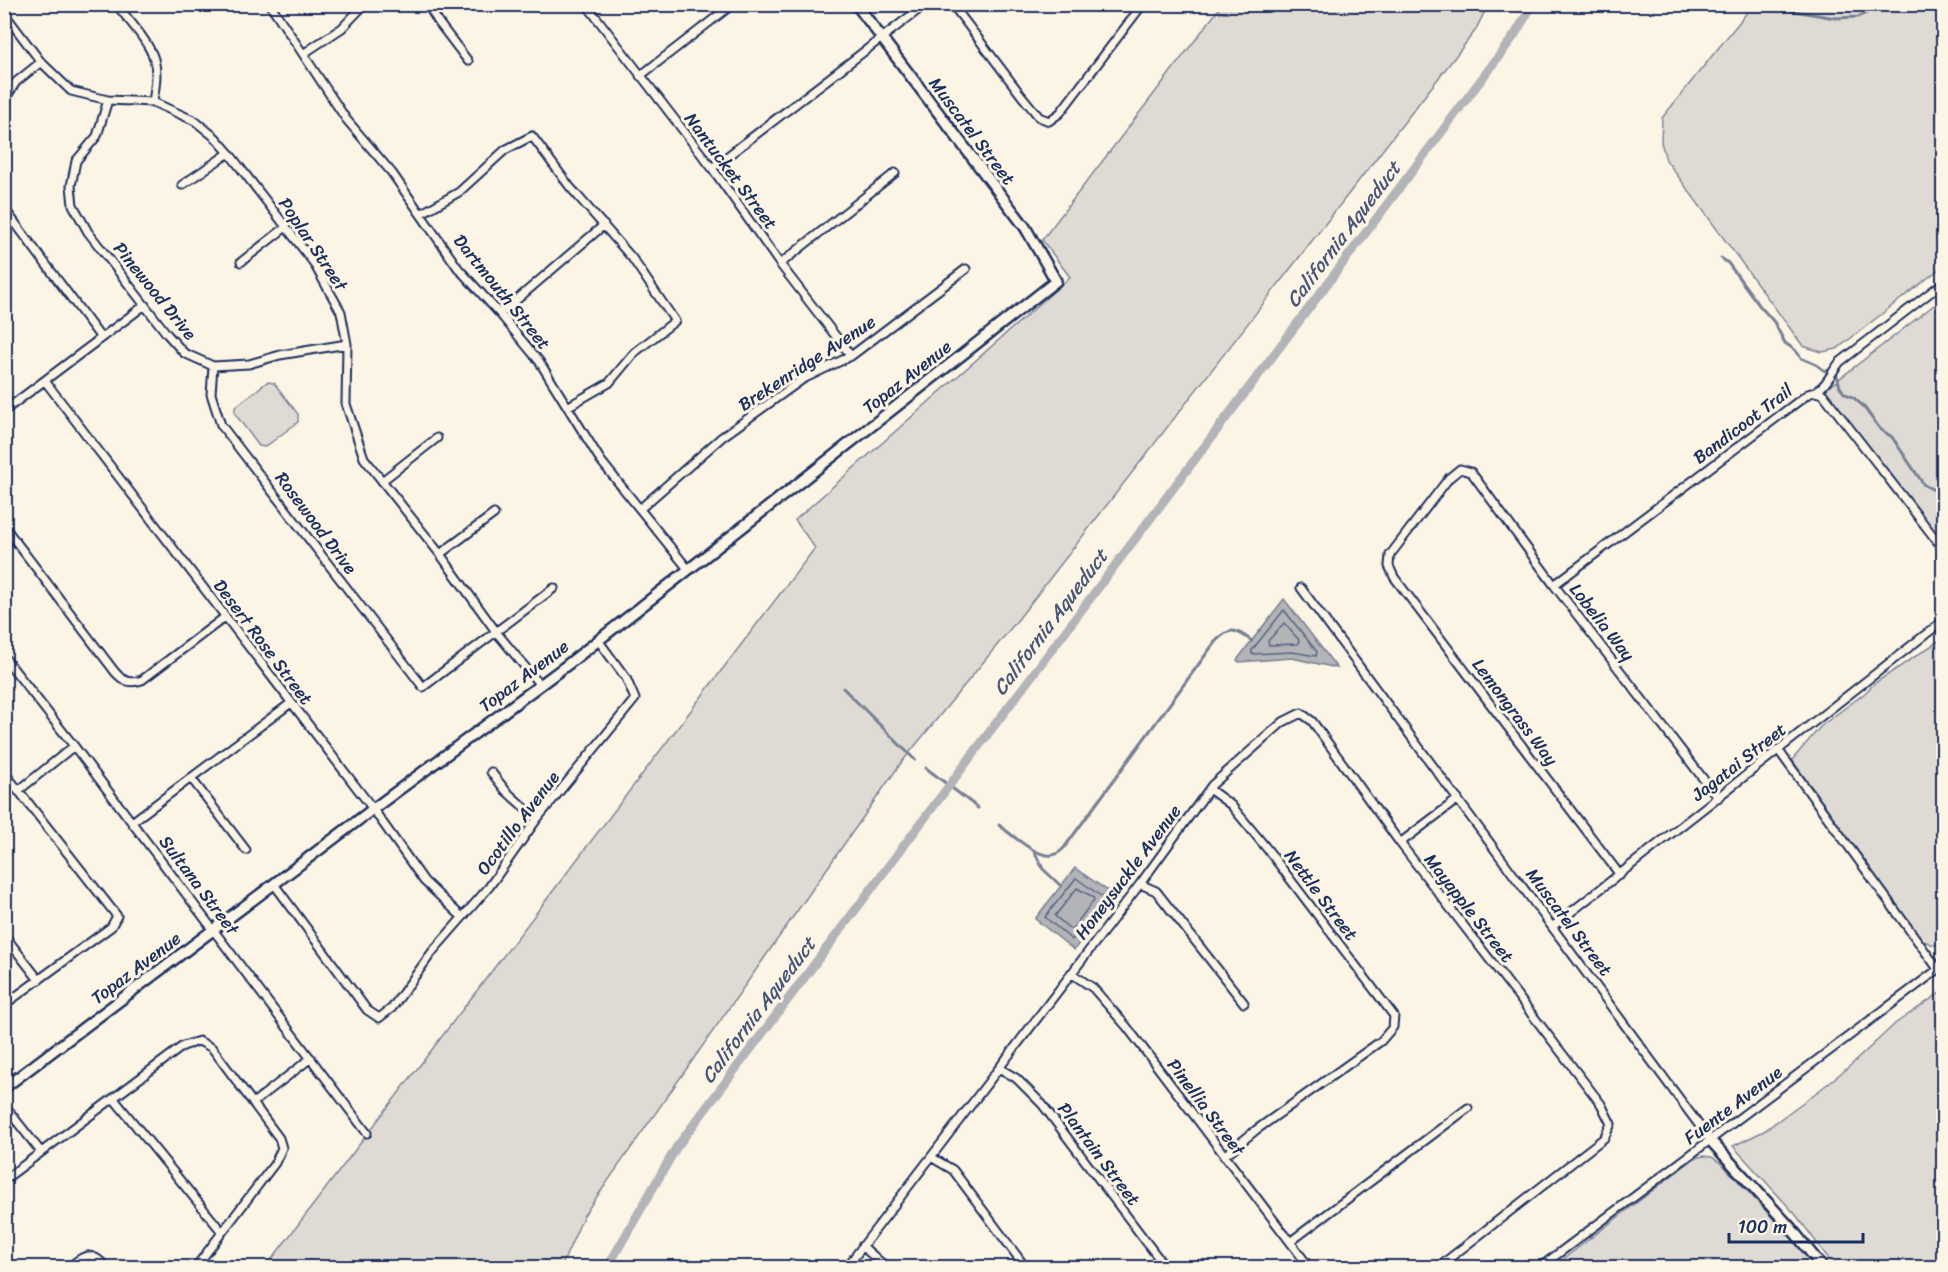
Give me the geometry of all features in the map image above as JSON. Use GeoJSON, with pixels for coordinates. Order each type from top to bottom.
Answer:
{"type":"FeatureCollection","features":[{"type":"Feature","properties":{"kind":"street"},"geometry":{"type":"LineString","coordinates":[[116,4],[154,58],[156,81],[153,102]]}},
{"type":"Feature","properties":{"kind":"street","name":"Dartmouth Street"},"geometry":{"type":"LineString","coordinates":[[270,4],[346,118],[422,213],[458,268],[539,361],[601,461],[688,569]]}},
{"type":"Feature","properties":{"kind":"street"},"geometry":{"type":"LineString","coordinates":[[303,54],[342,28],[365,4]]}},
{"type":"Feature","properties":{"kind":"street"},"geometry":{"type":"LineString","coordinates":[[428,4],[439,23],[468,61]]}},
{"type":"Feature","properties":{"kind":"street","name":"Nantucket Street"},"geometry":{"type":"LineString","coordinates":[[586,4],[712,168],[780,264],[851,356]]}},
{"type":"Feature","properties":{"kind":"street"},"geometry":{"type":"LineString","coordinates":[[640,76],[733,4]]}},
{"type":"Feature","properties":{"kind":"street","name":"Muscatel Street"},"geometry":{"type":"LineString","coordinates":[[856,4],[1025,227],[1056,280]]}},
{"type":"Feature","properties":{"kind":"street"},"geometry":{"type":"LineString","coordinates":[[712,168],[926,4]]}},
{"type":"Feature","properties":{"kind":"street"},"geometry":{"type":"LineString","coordinates":[[952,4],[1021,96],[1039,117],[1048,121],[1060,113],[1143,4]]}},
{"type":"Feature","properties":{"kind":"street","name":"Poplar Street"},"geometry":{"type":"LineString","coordinates":[[4,14],[41,62],[71,91],[108,100],[153,102],[195,121],[216,138],[228,153],[313,262],[341,312],[347,344],[346,404],[364,458],[440,554],[496,633],[540,685]]}},
{"type":"Feature","properties":{"kind":"street"},"geometry":{"type":"LineString","coordinates":[[4,101],[16,82],[41,62]]}},
{"type":"Feature","properties":{"kind":"street","name":"Pinewood Drive"},"geometry":{"type":"LineString","coordinates":[[108,100],[96,136],[76,161],[71,186],[74,205],[88,232],[166,334],[184,353],[213,366],[249,364],[280,355],[347,344]]}},
{"type":"Feature","properties":{"kind":"street"},"geometry":{"type":"LineString","coordinates":[[422,213],[459,192],[505,150],[532,135],[570,187],[632,258],[675,321],[634,353],[609,382],[569,406]]}},
{"type":"Feature","properties":{"kind":"street"},"geometry":{"type":"LineString","coordinates":[[182,185],[228,153]]}},
{"type":"Feature","properties":{"kind":"street"},"geometry":{"type":"LineString","coordinates":[[780,264],[895,173]]}},
{"type":"Feature","properties":{"kind":"street"},"geometry":{"type":"LineString","coordinates":[[4,208],[101,338]]}},
{"type":"Feature","properties":{"kind":"street"},"geometry":{"type":"LineString","coordinates":[[500,314],[604,225]]}},
{"type":"Feature","properties":{"kind":"street"},"geometry":{"type":"LineString","coordinates":[[241,262],[286,227]]}},
{"type":"Feature","properties":{"kind":"street","name":"Brekenridge Avenue"},"geometry":{"type":"LineString","coordinates":[[641,508],[722,437],[803,379],[851,356],[966,270]]}},
{"type":"Feature","properties":{"kind":"street","name":"Topaz Avenue"},"geometry":{"type":"LineString","coordinates":[[4,1088],[540,685],[1056,280]]}},
{"type":"Feature","properties":{"kind":"street","name":"Bandicoot Trail"},"geometry":{"type":"LineString","coordinates":[[1554,585],[1808,394],[1827,384],[1840,362],[1944,282]]}},
{"type":"Feature","properties":{"kind":"street"},"geometry":{"type":"LineString","coordinates":[[4,411],[145,305]]}},
{"type":"Feature","properties":{"kind":"street","name":"Rosewood Drive"},"geometry":{"type":"LineString","coordinates":[[213,366],[211,394],[221,425],[423,687],[496,633]]}},
{"type":"Feature","properties":{"kind":"street","name":"Desert Rose Street"},"geometry":{"type":"LineString","coordinates":[[45,381],[373,809],[424,881],[462,917]]}},
{"type":"Feature","properties":{"kind":"street"},"geometry":{"type":"LineString","coordinates":[[1815,392],[1823,394],[1944,550]]}},
{"type":"Feature","properties":{"kind":"street"},"geometry":{"type":"LineString","coordinates":[[382,482],[437,438]]}},
{"type":"Feature","properties":{"kind":"street","name":"Lobelia Way"},"geometry":{"type":"LineString","coordinates":[[1389,566],[1390,555],[1449,478],[1461,469],[1471,472],[1554,585],[1718,798]]}},
{"type":"Feature","properties":{"kind":"street"},"geometry":{"type":"LineString","coordinates":[[440,554],[494,514]]}},
{"type":"Feature","properties":{"kind":"street"},"geometry":{"type":"LineString","coordinates":[[4,526],[115,672],[127,682],[142,680],[225,616]]}},
{"type":"Feature","properties":{"kind":"street","name":"Lemongrass Way"},"geometry":{"type":"LineString","coordinates":[[1389,566],[1394,577],[1620,875]]}},
{"type":"Feature","properties":{"kind":"street"},"geometry":{"type":"LineString","coordinates":[[496,633],[554,588]]}},
{"type":"Feature","properties":{"kind":"street","name":"Muscatel Street"},"geometry":{"type":"LineString","coordinates":[[1300,588],[1710,1140],[1791,1228],[1823,1268]]}},
{"type":"Feature","properties":{"kind":"street","name":"Jagatai Street"},"geometry":{"type":"LineString","coordinates":[[1552,927],[1944,620]]}},
{"type":"Feature","properties":{"kind":"street","name":"Ocotillo Avenue"},"geometry":{"type":"LineString","coordinates":[[274,884],[367,1010],[379,1017],[392,1008],[433,951],[489,887],[537,819],[635,699],[626,678],[598,640]]}},
{"type":"Feature","properties":{"kind":"street","name":"Sultana Street"},"geometry":{"type":"LineString","coordinates":[[4,657],[368,1133]]}},
{"type":"Feature","properties":{"kind":"street"},"geometry":{"type":"LineString","coordinates":[[132,822],[291,703]]}},
{"type":"Feature","properties":{"kind":"street","name":"Honeysuckle Avenue"},"geometry":{"type":"LineString","coordinates":[[846,1268],[1140,884],[1209,789],[1283,722],[1300,713]]}},
{"type":"Feature","properties":{"kind":"street","name":"Mayapple Street"},"geometry":{"type":"LineString","coordinates":[[1300,713],[1312,721],[1400,843],[1601,1104],[1611,1124],[1604,1138],[1437,1268]]}},
{"type":"Feature","properties":{"kind":"street"},"geometry":{"type":"LineString","coordinates":[[18,791],[74,746]]}},
{"type":"Feature","properties":{"kind":"street"},"geometry":{"type":"LineString","coordinates":[[1779,751],[1941,967]]}},
{"type":"Feature","properties":{"kind":"street"},"geometry":{"type":"LineString","coordinates":[[4,772],[117,916],[111,927],[4,1005]]}},
{"type":"Feature","properties":{"kind":"street"},"geometry":{"type":"LineString","coordinates":[[491,772],[506,791],[537,819]]}},
{"type":"Feature","properties":{"kind":"street"},"geometry":{"type":"LineString","coordinates":[[191,778],[246,849]]}},
{"type":"Feature","properties":{"kind":"street","name":"Nettle Street"},"geometry":{"type":"LineString","coordinates":[[1209,789],[1231,805],[1268,850],[1394,1016],[1393,1028],[1381,1041],[1256,1130],[1224,1156]]}},
{"type":"Feature","properties":{"kind":"street"},"geometry":{"type":"LineString","coordinates":[[1400,843],[1458,799]]}},
{"type":"Feature","properties":{"kind":"street"},"geometry":{"type":"LineString","coordinates":[[1140,884],[1156,891],[1244,1003]]}},
{"type":"Feature","properties":{"kind":"street"},"geometry":{"type":"LineString","coordinates":[[4,935],[39,980]]}},
{"type":"Feature","properties":{"kind":"street","name":"Fuente Avenue"},"geometry":{"type":"LineString","coordinates":[[1539,1268],[1941,967]]}},
{"type":"Feature","properties":{"kind":"street","name":"Pinellia Street"},"geometry":{"type":"LineString","coordinates":[[1071,973],[1093,988],[1127,1027],[1310,1268]]}},
{"type":"Feature","properties":{"kind":"street"},"geometry":{"type":"LineString","coordinates":[[4,1180],[183,1046],[199,1041],[212,1048],[279,1138],[282,1148],[275,1163],[195,1268]]}},
{"type":"Feature","properties":{"kind":"street"},"geometry":{"type":"LineString","coordinates":[[253,1103],[311,1058]]}},
{"type":"Feature","properties":{"kind":"street","name":"Plantain Street"},"geometry":{"type":"LineString","coordinates":[[999,1068],[1016,1078],[1042,1104],[1166,1268]]}},
{"type":"Feature","properties":{"kind":"street"},"geometry":{"type":"LineString","coordinates":[[114,1099],[222,1232]]}},
{"type":"Feature","properties":{"kind":"street"},"geometry":{"type":"LineString","coordinates":[[4,1105],[41,1152]]}},
{"type":"Feature","properties":{"kind":"street"},"geometry":{"type":"LineString","coordinates":[[1290,1242],[1468,1108]]}},
{"type":"Feature","properties":{"kind":"street"},"geometry":{"type":"LineString","coordinates":[[931,1156],[952,1170],[1026,1268]]}},
{"type":"Feature","properties":{"kind":"street"},"geometry":{"type":"LineString","coordinates":[[862,1246],[887,1268]]}},
{"type":"Feature","properties":{"kind":"street"},"geometry":{"type":"LineString","coordinates":[[68,1268],[79,1259],[89,1255],[99,1258],[107,1268]]}},
{"type":"Feature","properties":{"kind":"shaded area"},"geometry":{"type":"Polygon","coordinates":[[[1222,5],[1488,5],[1475,31],[1016,622],[901,763],[584,1215],[561,1267],[265,1268],[815,548],[795,520],[1070,277],[1042,240],[1222,5]]]}},
{"type":"Feature","properties":{"kind":"shaded area"},"geometry":{"type":"Polygon","coordinates":[[[1753,5],[1943,5],[1943,266],[1837,349],[1822,352],[1803,346],[1666,160],[1661,142],[1662,118],[1753,5]]]}},
{"type":"Feature","properties":{"kind":"shaded area"},"geometry":{"type":"Polygon","coordinates":[[[1934,305],[1944,318],[1943,542],[1825,390],[1934,305]]]}},
{"type":"Feature","properties":{"kind":"shaded area"},"geometry":{"type":"Polygon","coordinates":[[[267,382],[274,383],[298,414],[298,422],[265,447],[259,446],[235,414],[235,407],[267,382]]]}},
{"type":"Feature","properties":{"kind":"shaded area"},"geometry":{"type":"Polygon","coordinates":[[[1943,638],[1944,944],[1933,945],[1922,940],[1792,760],[1821,726],[1875,683],[1943,638]]]}},
{"type":"Feature","properties":{"kind":"shaded area"},"geometry":{"type":"Polygon","coordinates":[[[1943,991],[1943,1267],[1835,1267],[1796,1215],[1733,1146],[1764,1131],[1821,1089],[1851,1065],[1896,1023],[1943,991]]]}},
{"type":"Feature","properties":{"kind":"shaded area"},"geometry":{"type":"Polygon","coordinates":[[[1712,1157],[1724,1166],[1797,1244],[1815,1267],[1553,1267],[1695,1158],[1712,1157]]]}},
{"type":"Feature","properties":{"kind":"water"},"geometry":{"type":"Polygon","coordinates":[[[1284,599],[1337,668],[1292,658],[1239,662],[1237,660],[1284,599]]]}},
{"type":"Feature","properties":{"kind":"water"},"geometry":{"type":"Polygon","coordinates":[[[1075,868],[1115,896],[1074,950],[1035,919],[1075,868]]]}},
{"type":"Feature","properties":{"kind":"waterway","name":"California Aqueduct"},"geometry":{"type":"LineString","coordinates":[[607,1268],[676,1148],[1514,36],[1533,4]]}},
{"type":"Feature","properties":{"kind":"waterway"},"geometry":{"type":"LineString","coordinates":[[1753,4],[1835,18],[1858,17],[1885,4]]}},
{"type":"Feature","properties":{"kind":"waterway"},"geometry":{"type":"LineString","coordinates":[[1721,258],[1728,263],[1774,322],[1785,343],[1801,358],[1825,371],[1836,372],[1844,393],[1863,406],[1880,429],[1892,437],[1924,485],[1936,491],[1939,495],[1936,499],[1944,501]]}},
{"type":"Feature","properties":{"kind":"waterway"},"geometry":{"type":"LineString","coordinates":[[999,825],[1039,853],[1046,855],[1059,853],[1215,642],[1229,631],[1237,632],[1252,641]]}},
{"type":"Feature","properties":{"kind":"waterway"},"geometry":{"type":"LineString","coordinates":[[843,688],[915,760]]}},
{"type":"Feature","properties":{"kind":"waterway","name":"California Aqueduct"},"geometry":{"type":"LineString","coordinates":[[926,768],[978,808]]}},
{"type":"Feature","properties":{"kind":"waterway"},"geometry":{"type":"LineString","coordinates":[[1034,851],[1043,869],[1061,886]]}}]}
